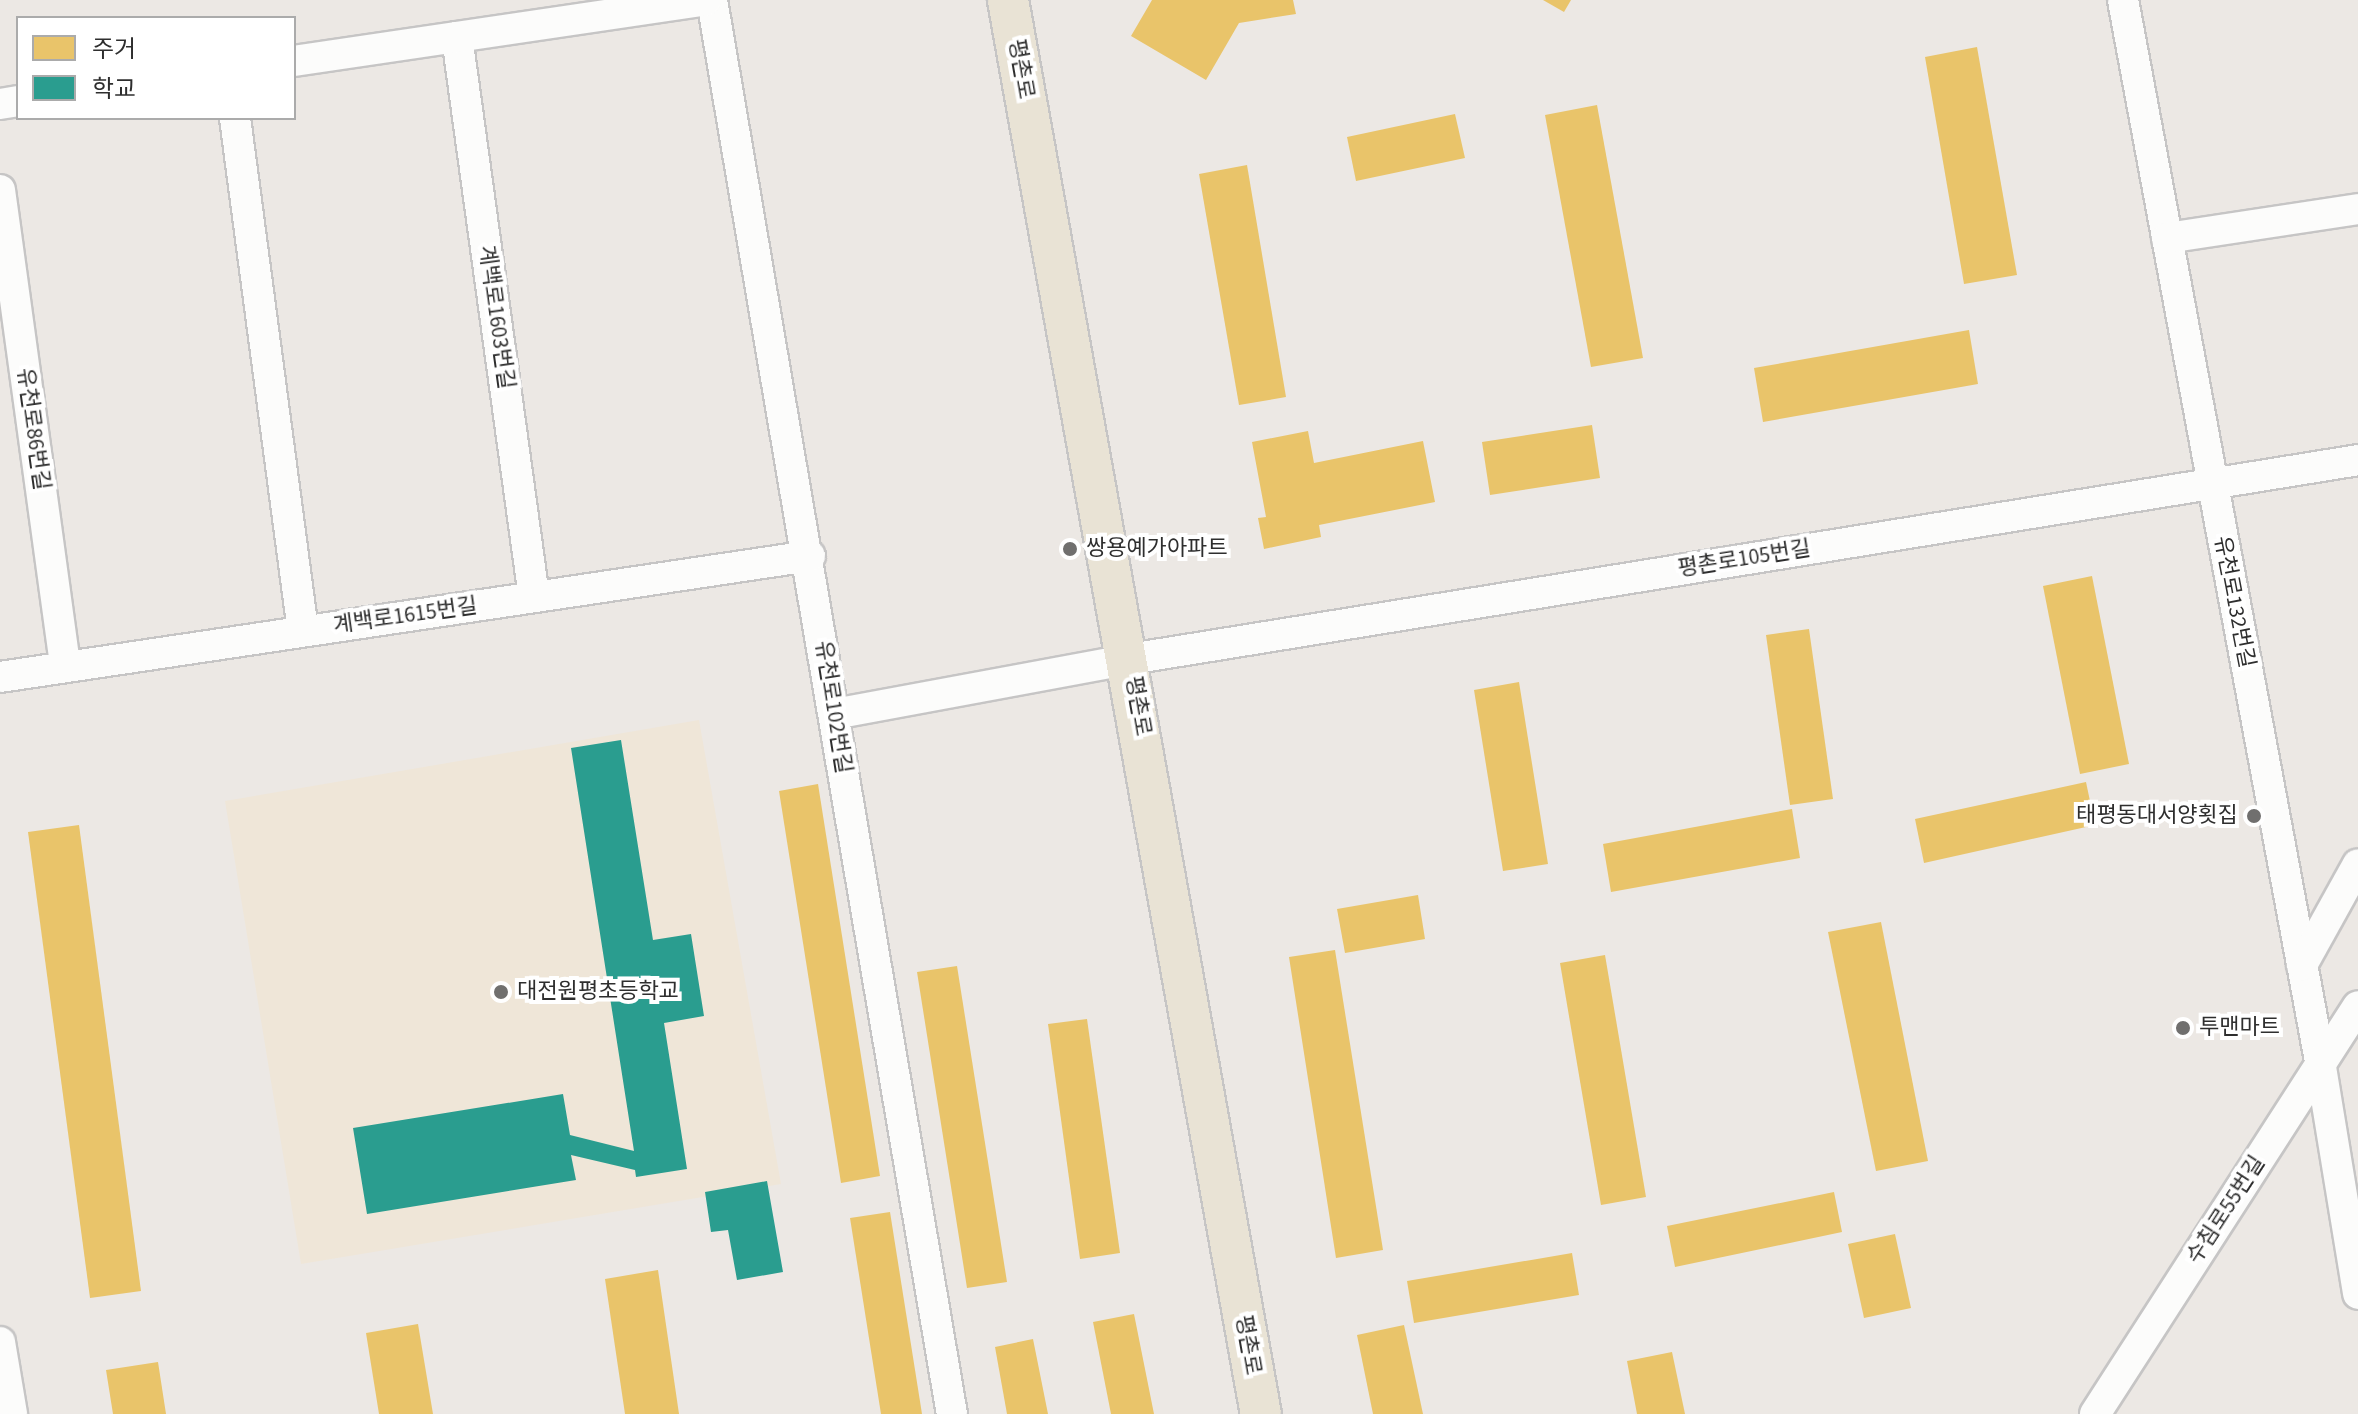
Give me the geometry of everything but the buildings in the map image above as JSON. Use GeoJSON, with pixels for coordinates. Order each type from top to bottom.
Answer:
{"type":"FeatureCollection","features":[{"type":"Feature","properties":{"kind":"main road","name":"평촌로"},"geometry":{"type":"LineString","coordinates":[[1008,0],[1130,659],[1261,1414]]}},
{"type":"Feature","properties":{"kind":"street"},"geometry":{"type":"LineString","coordinates":[[296,61],[706,0]]}},
{"type":"Feature","properties":{"kind":"street","name":"유천로102번길"},"geometry":{"type":"LineString","coordinates":[[712,0],[810,556],[952,1414]]}},
{"type":"Feature","properties":{"kind":"street","name":"유천로132번길"},"geometry":{"type":"LineString","coordinates":[[2123,0],[2320,1061],[2345,1128],[2358,1294]]}},
{"type":"Feature","properties":{"kind":"street","name":"계백로1603번길"},"geometry":{"type":"LineString","coordinates":[[457,37],[534,597]]}},
{"type":"Feature","properties":{"kind":"street"},"geometry":{"type":"LineString","coordinates":[[235,120],[303,631]]}},
{"type":"Feature","properties":{"kind":"street","name":"유천로86번길"},"geometry":{"type":"LineString","coordinates":[[0,190],[65,667]]}},
{"type":"Feature","properties":{"kind":"street"},"geometry":{"type":"LineString","coordinates":[[2167,238],[2358,209]]}},
{"type":"Feature","properties":{"kind":"street","name":"평촌로105번길"},"geometry":{"type":"LineString","coordinates":[[834,714],[1130,659],[2358,460]]}},
{"type":"Feature","properties":{"kind":"street","name":"계백로1615번길"},"geometry":{"type":"LineString","coordinates":[[0,677],[810,556]]}},
{"type":"Feature","properties":{"kind":"street"},"geometry":{"type":"LineString","coordinates":[[2302,965],[2358,864]]}},
{"type":"Feature","properties":{"kind":"street","name":"수침로55번길"},"geometry":{"type":"LineString","coordinates":[[2095,1414],[2358,1006]]}},
{"type":"Feature","properties":{"kind":"street"},"geometry":{"type":"LineString","coordinates":[[0,1342],[12,1414]]}},
{"type":"Feature","properties":{"kind":"shaded area","name":"대전원평초등학교"},"geometry":{"type":"Polygon","coordinates":[[[699,720],[781,1184],[301,1264],[225,801],[699,720]]]}},
{"type":"Feature","properties":{"kind":"place","name":"쌍용예가아파트"},"geometry":{"type":"Point","coordinates":[1070,549]}},
{"type":"Feature","properties":{"kind":"place","name":"태평동대서양횟집"},"geometry":{"type":"Point","coordinates":[2254,816]}},
{"type":"Feature","properties":{"kind":"place","name":"대전원평초등학교"},"geometry":{"type":"Point","coordinates":[501,992]}},
{"type":"Feature","properties":{"kind":"place","name":"투맨마트"},"geometry":{"type":"Point","coordinates":[2183,1028]}}]}
